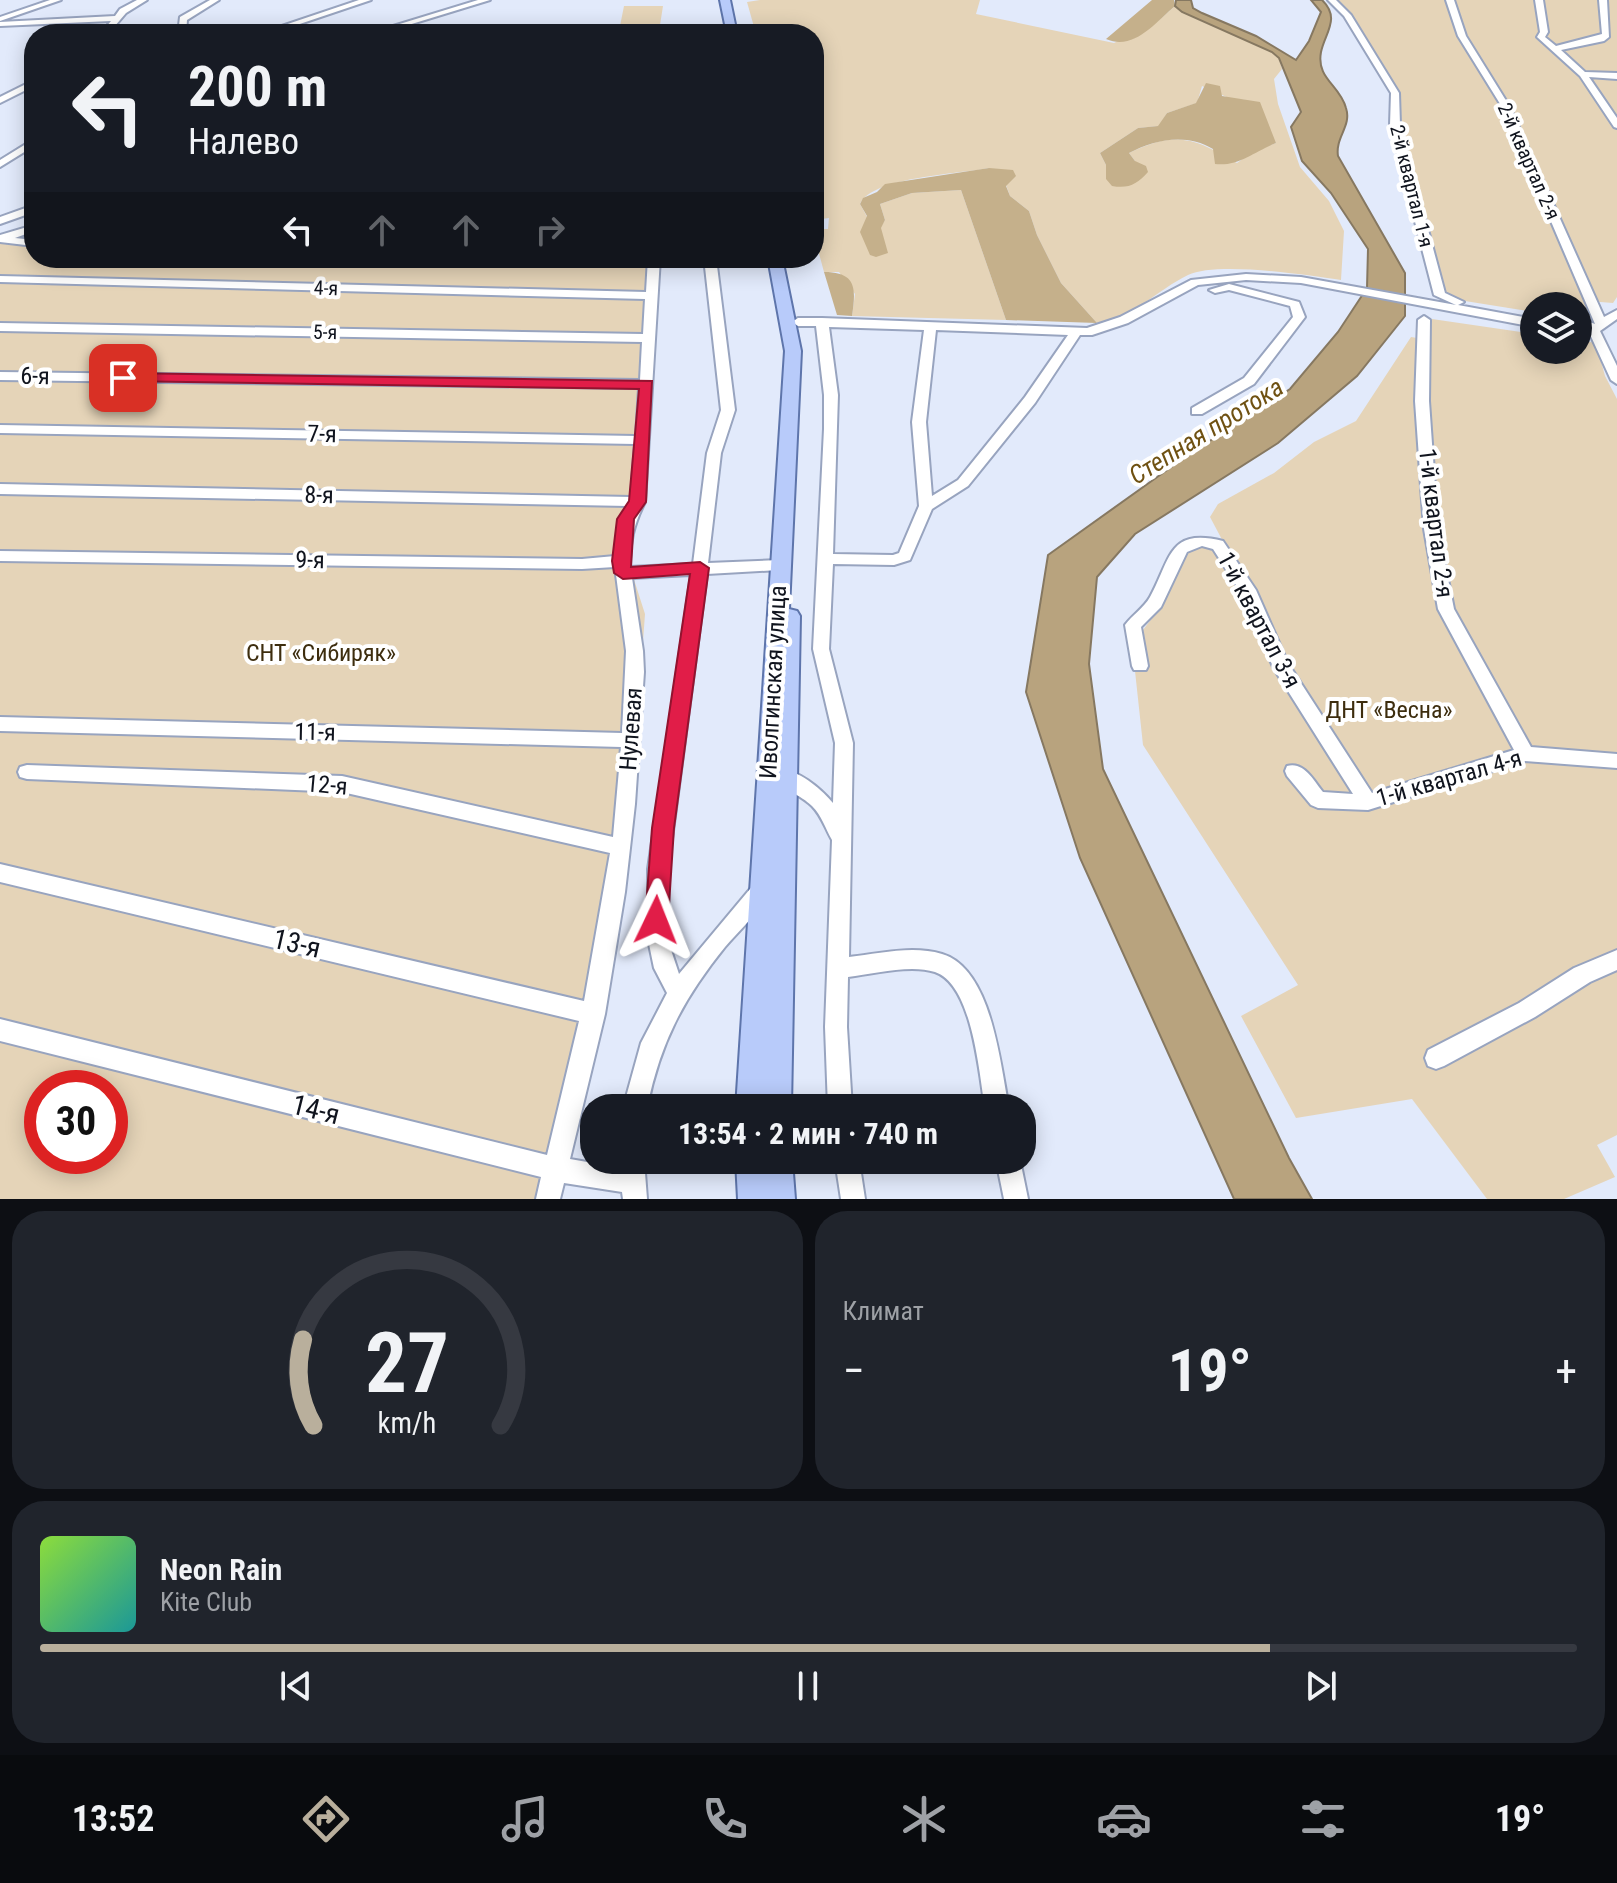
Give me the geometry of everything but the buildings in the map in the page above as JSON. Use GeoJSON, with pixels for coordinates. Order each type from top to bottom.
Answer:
{"type":"FeatureCollection","features":[{"type":"Feature","properties":{"kind":"main road"},"geometry":{"type":"LineString","coordinates":[[717,0],[723,24]]}},
{"type":"Feature","properties":{"kind":"main road"},"geometry":{"type":"LineString","coordinates":[[725,0],[730,24]]}},
{"type":"Feature","properties":{"kind":"main road","name":"Иволгинская улица"},"geometry":{"type":"LineString","coordinates":[[752,1094],[793,351],[777,268]]}},
{"type":"Feature","properties":{"kind":"main road","name":"Иволгинская улица"},"geometry":{"type":"LineString","coordinates":[[776,1094],[785,777],[803,352],[786,268]]}},
{"type":"Feature","properties":{"kind":"main road"},"geometry":{"type":"LineString","coordinates":[[752,1174],[753,1199]]}},
{"type":"Feature","properties":{"kind":"main road"},"geometry":{"type":"LineString","coordinates":[[778,1174],[780,1199]]}},
{"type":"Feature","properties":{"kind":"street"},"geometry":{"type":"LineString","coordinates":[[0,22],[57,0]]}},
{"type":"Feature","properties":{"kind":"street"},"geometry":{"type":"LineString","coordinates":[[113,24],[126,9],[143,0]]}},
{"type":"Feature","properties":{"kind":"street"},"geometry":{"type":"LineString","coordinates":[[183,24],[183,19],[215,0]]}},
{"type":"Feature","properties":{"kind":"street"},"geometry":{"type":"LineString","coordinates":[[293,24],[367,0]]}},
{"type":"Feature","properties":{"kind":"street"},"geometry":{"type":"LineString","coordinates":[[405,24],[486,0]]}},
{"type":"Feature","properties":{"kind":"street","name":"2-й квартал 1-я"},"geometry":{"type":"LineString","coordinates":[[1332,0],[1347,15],[1395,93],[1395,125],[1441,301]]}},
{"type":"Feature","properties":{"kind":"street","name":"2-й квартал 2-я"},"geometry":{"type":"LineString","coordinates":[[1450,0],[1462,36],[1506,107],[1617,380]]}},
{"type":"Feature","properties":{"kind":"street"},"geometry":{"type":"LineString","coordinates":[[1539,0],[1544,32],[1541,37],[1583,74],[1617,125]]}},
{"type":"Feature","properties":{"kind":"street"},"geometry":{"type":"LineString","coordinates":[[1558,48],[1601,39],[1606,35],[1603,0]]}},
{"type":"Feature","properties":{"kind":"street"},"geometry":{"type":"LineString","coordinates":[[0,22],[119,18]]}},
{"type":"Feature","properties":{"kind":"street"},"geometry":{"type":"LineString","coordinates":[[1583,74],[1616,69]]}},
{"type":"Feature","properties":{"kind":"street"},"geometry":{"type":"LineString","coordinates":[[0,100],[24,88]]}},
{"type":"Feature","properties":{"kind":"street"},"geometry":{"type":"LineString","coordinates":[[0,164],[24,148]]}},
{"type":"Feature","properties":{"kind":"street"},"geometry":{"type":"LineString","coordinates":[[0,221],[24,212]]}},
{"type":"Feature","properties":{"kind":"street"},"geometry":{"type":"LineString","coordinates":[[0,239],[24,231]]}},
{"type":"Feature","properties":{"kind":"street"},"geometry":{"type":"LineString","coordinates":[[0,239],[24,242]]}},
{"type":"Feature","properties":{"kind":"street","name":"Нулевая"},"geometry":{"type":"LineString","coordinates":[[548,1199],[594,1014],[621,847],[637,648],[622,567],[625,519],[638,502],[654,268]]}},
{"type":"Feature","properties":{"kind":"street"},"geometry":{"type":"LineString","coordinates":[[677,991],[665,968],[659,944],[658,869],[714,453],[728,410],[711,268]]}},
{"type":"Feature","properties":{"kind":"street"},"geometry":{"type":"LineString","coordinates":[[798,322],[931,325],[1075,334],[1107,328],[1195,282],[1227,278],[1321,284],[1441,301],[1520,320]]}},
{"type":"Feature","properties":{"kind":"street","name":"4-я"},"geometry":{"type":"LineString","coordinates":[[0,279],[653,296]]}},
{"type":"Feature","properties":{"kind":"street"},"geometry":{"type":"LineString","coordinates":[[1162,299],[1229,287],[1295,304],[1299,317],[1249,381],[1197,411]]}},
{"type":"Feature","properties":{"kind":"street"},"geometry":{"type":"LineString","coordinates":[[1441,301],[1520,313]]}},
{"type":"Feature","properties":{"kind":"street"},"geometry":{"type":"LineString","coordinates":[[1592,328],[1598,328],[1617,314]]}},
{"type":"Feature","properties":{"kind":"street","name":"1-й квартал 2-я"},"geometry":{"type":"LineString","coordinates":[[1424,320],[1422,401],[1431,529],[1446,609],[1525,754]]}},
{"type":"Feature","properties":{"kind":"street"},"geometry":{"type":"LineString","coordinates":[[822,322],[831,395],[831,429],[821,649],[844,743],[838,968],[840,1094]]}},
{"type":"Feature","properties":{"kind":"street"},"geometry":{"type":"LineString","coordinates":[[824,559],[902,558],[926,506],[919,422],[931,325]]}},
{"type":"Feature","properties":{"kind":"street"},"geometry":{"type":"LineString","coordinates":[[1592,326],[1598,328]]}},
{"type":"Feature","properties":{"kind":"street","name":"5-я"},"geometry":{"type":"LineString","coordinates":[[0,327],[650,338]]}},
{"type":"Feature","properties":{"kind":"street"},"geometry":{"type":"LineString","coordinates":[[926,506],[963,483],[1030,400],[1075,334]]}},
{"type":"Feature","properties":{"kind":"street","name":"6-я"},"geometry":{"type":"LineString","coordinates":[[0,376],[647,384]]}},
{"type":"Feature","properties":{"kind":"street","name":"7-я"},"geometry":{"type":"LineString","coordinates":[[0,429],[643,440]]}},
{"type":"Feature","properties":{"kind":"street","name":"8-я"},"geometry":{"type":"LineString","coordinates":[[0,489],[638,502]]}},
{"type":"Feature","properties":{"kind":"street","name":"1-й квартал 3-я"},"geometry":{"type":"LineString","coordinates":[[1140,666],[1133,625],[1154,605],[1174,555],[1191,542],[1202,540],[1218,545],[1248,590],[1280,665],[1368,802]]}},
{"type":"Feature","properties":{"kind":"street","name":"9-я"},"geometry":{"type":"LineString","coordinates":[[0,556],[700,568],[779,565]]}},
{"type":"Feature","properties":{"kind":"street","name":"11-я"},"geometry":{"type":"LineString","coordinates":[[0,724],[630,740]]}},
{"type":"Feature","properties":{"kind":"street","name":"1-й квартал 4-я"},"geometry":{"type":"LineString","coordinates":[[1294,771],[1318,800],[1368,802],[1525,754],[1617,761]]}},
{"type":"Feature","properties":{"kind":"street","name":"12-я"},"geometry":{"type":"LineString","coordinates":[[27,772],[342,784],[621,847]]}},
{"type":"Feature","properties":{"kind":"street"},"geometry":{"type":"LineString","coordinates":[[785,777],[816,796],[834,817],[842,851]]}},
{"type":"Feature","properties":{"kind":"street","name":"13-я"},"geometry":{"type":"LineString","coordinates":[[0,873],[594,1014]]}},
{"type":"Feature","properties":{"kind":"street"},"geometry":{"type":"LineString","coordinates":[[637,1094],[642,1067],[657,1028],[677,991],[762,889]]}},
{"type":"Feature","properties":{"kind":"street"},"geometry":{"type":"LineString","coordinates":[[1436,1058],[1527,1010],[1582,975],[1617,960]]}},
{"type":"Feature","properties":{"kind":"street"},"geometry":{"type":"LineString","coordinates":[[838,968],[923,961],[954,970],[965,983],[978,1013],[994,1094]]}},
{"type":"Feature","properties":{"kind":"street","name":"14-я"},"geometry":{"type":"LineString","coordinates":[[0,1030],[556,1169],[633,1180]]}},
{"type":"Feature","properties":{"kind":"street"},"geometry":{"type":"LineString","coordinates":[[849,1174],[853,1199]]}},
{"type":"Feature","properties":{"kind":"street"},"geometry":{"type":"LineString","coordinates":[[1011,1174],[1016,1199]]}},
{"type":"Feature","properties":{"kind":"green space"},"geometry":{"type":"Polygon","coordinates":[[[760,0],[980,0],[976,14],[1114,43],[1158,21],[1175,6],[1279,58],[1282,69],[1274,79],[1278,104],[1300,167],[1329,201],[1344,231],[1341,280],[1263,270],[1202,271],[1177,281],[1122,316],[1097,323],[1061,283],[1037,235],[1029,211],[1010,196],[1006,185],[989,168],[898,182],[868,195],[860,204],[887,253],[880,228],[885,220],[880,204],[912,193],[961,190],[1006,320],[852,316],[855,294],[839,272],[824,272],[823,268],[824,229],[828,229],[829,218],[824,219],[824,24],[753,24],[747,2],[760,0]],[[1202,86],[1197,103],[1167,113],[1159,126],[1138,128],[1100,153],[1106,165],[1106,179],[1135,161],[1129,153],[1160,141],[1173,139],[1197,143],[1237,163],[1252,152],[1276,143],[1246,100],[1231,99],[1202,86]]]}},
{"type":"Feature","properties":{"kind":"green space"},"geometry":{"type":"Polygon","coordinates":[[[1336,0],[1617,0],[1617,297],[1613,303],[1592,301],[1592,292],[1520,292],[1520,310],[1465,301],[1445,292],[1399,125],[1400,96],[1354,20],[1336,0]]]}},
{"type":"Feature","properties":{"kind":"green space"},"geometry":{"type":"Polygon","coordinates":[[[624,6],[663,6],[660,24],[620,24],[624,6]]]}},
{"type":"Feature","properties":{"kind":"green space","name":"СНТ «Сибиряк»"},"geometry":{"type":"Polygon","coordinates":[[[24,235],[24,268],[659,268],[647,503],[636,514],[630,567],[645,614],[626,875],[557,1199],[0,1199],[0,243],[24,235]]]}},
{"type":"Feature","properties":{"kind":"green space","name":"ДНТ «Весна»"},"geometry":{"type":"Polygon","coordinates":[[[1432,319],[1520,332],[1520,364],[1592,364],[1592,342],[1596,343],[1605,376],[1617,399],[1617,1135],[1597,1145],[1615,1177],[1564,1199],[1487,1199],[1412,1099],[1296,1118],[1241,1016],[1298,985],[1143,745],[1135,671],[1146,671],[1143,630],[1161,606],[1179,558],[1195,546],[1227,549],[1210,517],[1218,504],[1274,473],[1314,442],[1356,421],[1411,337],[1429,340],[1432,319]]]}},
{"type":"Feature","properties":{"kind":"shaded area"},"geometry":{"type":"Polygon","coordinates":[[[1152,0],[1174,0],[1175,6],[1135,38],[1116,42],[1106,39],[1152,0]]]}},
{"type":"Feature","properties":{"kind":"shaded area"},"geometry":{"type":"Polygon","coordinates":[[[1176,0],[1191,0],[1193,8],[1256,36],[1296,60],[1309,41],[1321,12],[1311,0],[1322,0],[1328,7],[1330,26],[1320,61],[1325,76],[1343,100],[1347,114],[1338,156],[1405,273],[1405,316],[1357,376],[1278,443],[1135,534],[1097,577],[1089,664],[1103,769],[1289,1158],[1312,1199],[1234,1199],[1080,858],[1026,692],[1048,555],[1188,455],[1290,389],[1338,332],[1367,288],[1368,249],[1331,193],[1302,161],[1291,127],[1301,112],[1279,58],[1272,52],[1182,12],[1175,6],[1176,0]]]}},
{"type":"Feature","properties":{"kind":"shaded area"},"geometry":{"type":"Polygon","coordinates":[[[1206,83],[1220,86],[1222,96],[1260,102],[1276,143],[1239,161],[1215,164],[1213,149],[1203,144],[1182,140],[1160,141],[1129,153],[1135,161],[1146,166],[1148,172],[1144,176],[1128,186],[1112,186],[1106,179],[1106,165],[1100,153],[1138,128],[1158,126],[1167,113],[1196,103],[1206,83]]]}},
{"type":"Feature","properties":{"kind":"shaded area"},"geometry":{"type":"Polygon","coordinates":[[[989,168],[1013,170],[1016,176],[1006,186],[1010,196],[1029,211],[1037,235],[1061,283],[1097,323],[1006,320],[961,190],[912,193],[880,204],[885,220],[881,228],[888,253],[876,257],[870,255],[860,232],[867,216],[860,204],[863,198],[877,192],[885,184],[989,168]]]}},
{"type":"Feature","properties":{"kind":"shaded area"},"geometry":{"type":"Polygon","coordinates":[[[824,272],[843,275],[852,284],[852,316],[837,315],[824,272]]]}},
{"type":"Feature","properties":{"kind":"route"},"geometry":{"type":"LineString","coordinates":[[123,378],[647,384],[638,502],[625,519],[621,561],[623,573],[700,568],[663,828],[656,920]]}},
{"type":"Feature","properties":{"kind":"water label","name":"Степная протока"},"geometry":{"type":"Point","coordinates":[1206,431]}}]}
